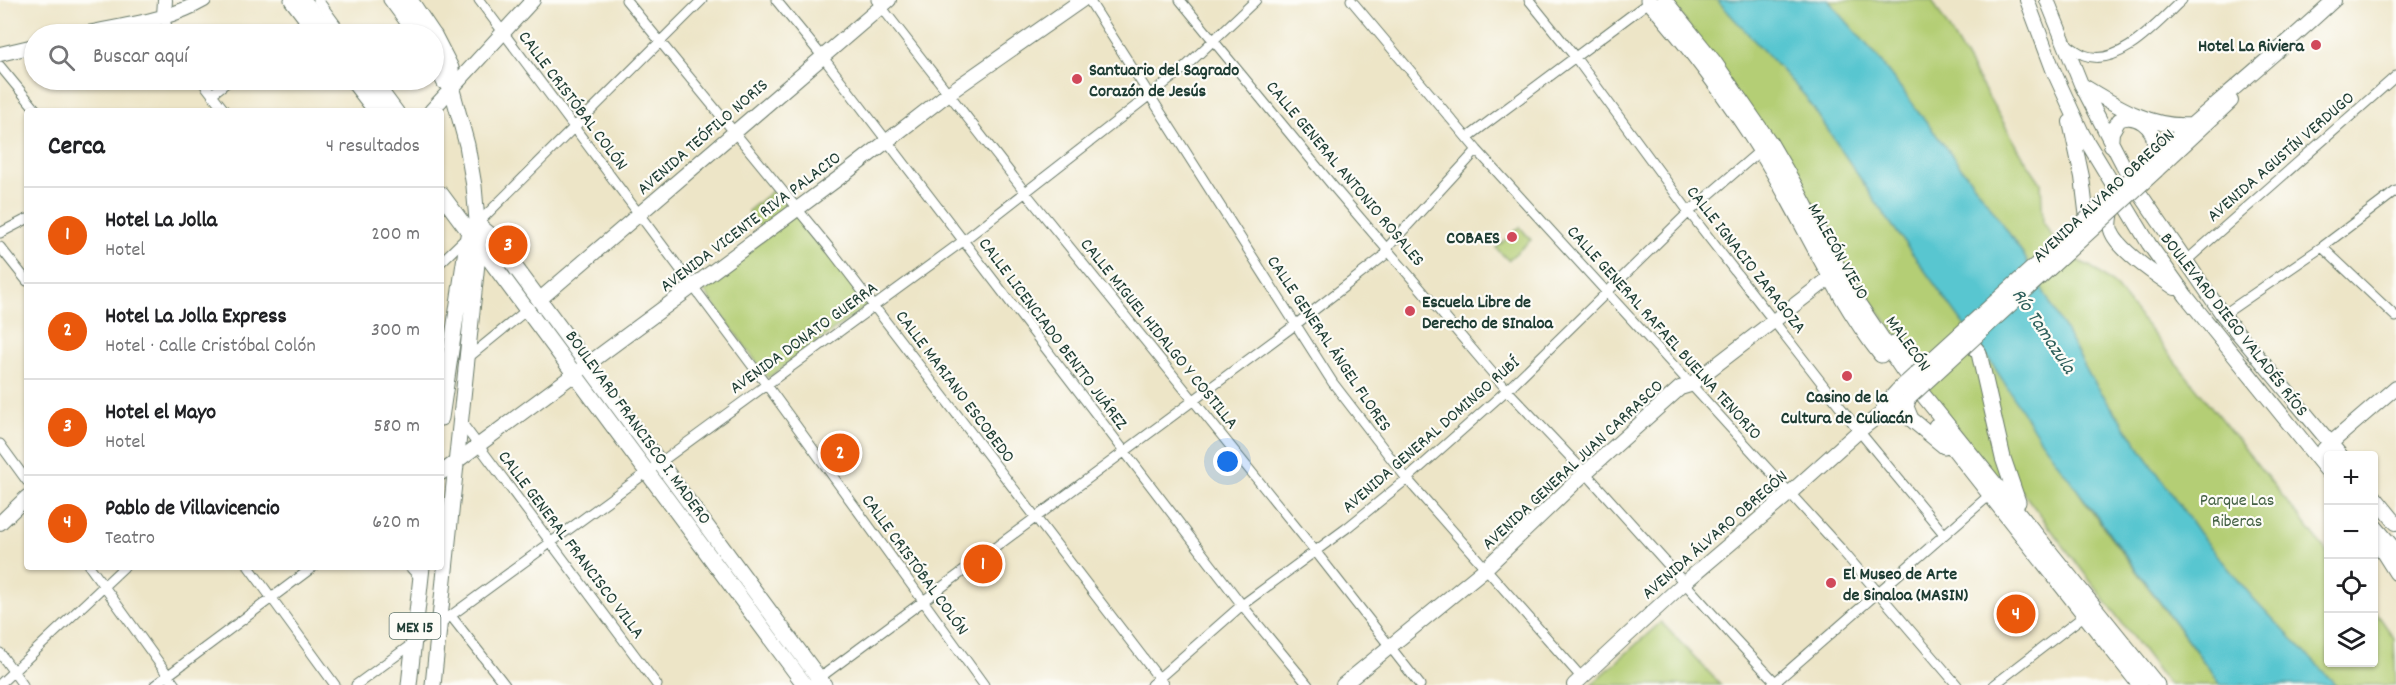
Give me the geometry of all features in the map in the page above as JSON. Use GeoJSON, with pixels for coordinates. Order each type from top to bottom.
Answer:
{"type":"FeatureCollection","features":[{"type":"Feature","properties":{"kind":"main road"},"geometry":{"type":"LineString","coordinates":[[164,16],[165,0]]}},
{"type":"Feature","properties":{"kind":"main road"},"geometry":{"type":"LineString","coordinates":[[128,24],[180,11],[204,0]]}},
{"type":"Feature","properties":{"kind":"main road"},"geometry":{"type":"LineString","coordinates":[[292,0],[310,24]]}},
{"type":"Feature","properties":{"kind":"main road"},"geometry":{"type":"LineString","coordinates":[[304,0],[322,24]]}},
{"type":"Feature","properties":{"kind":"main road"},"geometry":{"type":"LineString","coordinates":[[398,0],[416,24]]}},
{"type":"Feature","properties":{"kind":"main road","name":"MEX 15"},"geometry":{"type":"LineString","coordinates":[[410,0],[426,24]]}},
{"type":"Feature","properties":{"kind":"main road"},"geometry":{"type":"LineString","coordinates":[[434,108],[502,31],[533,0]]}},
{"type":"Feature","properties":{"kind":"main road","name":"AVENIDA VICENTE RIVA PALACIO"},"geometry":{"type":"LineString","coordinates":[[444,471],[797,209],[949,93],[1082,0]]}},
{"type":"Feature","properties":{"kind":"main road","name":"MALECÓN"},"geometry":{"type":"LineString","coordinates":[[1653,0],[1714,62],[1862,309],[1904,369],[1995,491],[2025,519],[2157,685]]}},
{"type":"Feature","properties":{"kind":"main road","name":"BOULEVARD DIEGO VALADÉS RÍOS"},"geometry":{"type":"LineString","coordinates":[[2027,0],[2067,102],[2110,183],[2186,296],[2324,467]]}},
{"type":"Feature","properties":{"kind":"main road","name":"BOULEVARD DIEGO VALADÉS RÍOS"},"geometry":{"type":"LineString","coordinates":[[2047,0],[2081,84],[2136,189],[2223,315],[2337,451]]}},
{"type":"Feature","properties":{"kind":"main road","name":"AVENIDA ÁLVARO OBREGÓN"},"geometry":{"type":"LineString","coordinates":[[1905,396],[1930,362],[2086,219],[2224,108],[2262,66],[2334,0]]}},
{"type":"Feature","properties":{"kind":"main road","name":"AVENIDA TEÓFILO NORIS"},"geometry":{"type":"LineString","coordinates":[[533,304],[735,132],[882,2]]}},
{"type":"Feature","properties":{"kind":"main road"},"geometry":{"type":"LineString","coordinates":[[0,54],[24,48]]}},
{"type":"Feature","properties":{"kind":"main road","name":"MEX 15"},"geometry":{"type":"LineString","coordinates":[[434,685],[446,620],[461,422],[469,357],[474,234],[467,145],[452,90],[451,68],[444,55]]}},
{"type":"Feature","properties":{"kind":"main road","name":"AVENIDA ÁLVARO OBREGÓN"},"geometry":{"type":"LineString","coordinates":[[1578,681],[1684,583],[1881,414],[1884,405],[1905,396],[1970,342],[2112,212],[2190,125],[2262,66]]}},
{"type":"Feature","properties":{"kind":"main road"},"geometry":{"type":"LineString","coordinates":[[444,73],[452,90]]}},
{"type":"Feature","properties":{"kind":"main road"},"geometry":{"type":"LineString","coordinates":[[2081,84],[2106,99],[2158,123],[2169,126],[2190,125]]}},
{"type":"Feature","properties":{"kind":"main road"},"geometry":{"type":"LineString","coordinates":[[360,90],[374,108]]}},
{"type":"Feature","properties":{"kind":"main road"},"geometry":{"type":"LineString","coordinates":[[370,90],[384,108]]}},
{"type":"Feature","properties":{"kind":"main road"},"geometry":{"type":"LineString","coordinates":[[2067,102],[2082,177],[2086,219]]}},
{"type":"Feature","properties":{"kind":"main road"},"geometry":{"type":"LineString","coordinates":[[2111,145],[2112,132],[2119,120],[2126,117],[2139,120],[2153,136],[2154,165]]}},
{"type":"Feature","properties":{"kind":"main road","name":"MALECÓN VIEJO"},"geometry":{"type":"LineString","coordinates":[[1765,146],[1831,277],[1862,331],[1965,463],[1995,491],[2085,615],[2140,685]]}},
{"type":"Feature","properties":{"kind":"main road","name":"BOULEVARD FRANCISCO I. MADERO"},"geometry":{"type":"LineString","coordinates":[[444,198],[533,304],[814,683]]}},
{"type":"Feature","properties":{"kind":"main road"},"geometry":{"type":"LineString","coordinates":[[2112,212],[2111,230],[2118,241],[2144,266],[2186,296]]}},
{"type":"Feature","properties":{"kind":"main road","name":"MEX 15"},"geometry":{"type":"LineString","coordinates":[[444,387],[474,234]]}},
{"type":"Feature","properties":{"kind":"main road","name":"AVENIDA GENERAL JUAN CARRASCO"},"geometry":{"type":"LineString","coordinates":[[1343,685],[1486,568],[1585,473],[1680,388],[1690,385],[1831,277]]}},
{"type":"Feature","properties":{"kind":"main road"},"geometry":{"type":"LineString","coordinates":[[1862,309],[1907,358],[1930,362]]}},
{"type":"Feature","properties":{"kind":"main road"},"geometry":{"type":"LineString","coordinates":[[1970,342],[1979,353],[2002,458],[2025,519]]}},
{"type":"Feature","properties":{"kind":"main road"},"geometry":{"type":"LineString","coordinates":[[2315,456],[2395,391]]}},
{"type":"Feature","properties":{"kind":"main road"},"geometry":{"type":"LineString","coordinates":[[1905,396],[1906,407],[1911,419],[1965,463]]}},
{"type":"Feature","properties":{"kind":"main road"},"geometry":{"type":"LineString","coordinates":[[2378,499],[2396,515]]}},
{"type":"Feature","properties":{"kind":"main road"},"geometry":{"type":"LineString","coordinates":[[0,523],[24,500]]}},
{"type":"Feature","properties":{"kind":"main road"},"geometry":{"type":"LineString","coordinates":[[2378,501],[2396,523]]}},
{"type":"Feature","properties":{"kind":"main road"},"geometry":{"type":"LineString","coordinates":[[2378,531],[2396,551]]}},
{"type":"Feature","properties":{"kind":"main road"},"geometry":{"type":"LineString","coordinates":[[2378,546],[2396,573]]}},
{"type":"Feature","properties":{"kind":"main road","name":"MEX 15"},"geometry":{"type":"LineString","coordinates":[[409,685],[418,571]]}},
{"type":"Feature","properties":{"kind":"main road"},"geometry":{"type":"LineString","coordinates":[[2145,669],[2164,685]]}},
{"type":"Feature","properties":{"kind":"street"},"geometry":{"type":"LineString","coordinates":[[388,0],[406,24]]}},
{"type":"Feature","properties":{"kind":"street","name":"CALLE CRISTÓBAL COLÓN"},"geometry":{"type":"LineString","coordinates":[[479,0],[766,384],[984,685]]}},
{"type":"Feature","properties":{"kind":"street","name":"CALLE MARIANO ESCOBEDO"},"geometry":{"type":"LineString","coordinates":[[626,0],[874,306],[1036,518],[1158,683]]}},
{"type":"Feature","properties":{"kind":"street"},"geometry":{"type":"LineString","coordinates":[[444,259],[474,234],[574,128],[702,0]]}},
{"type":"Feature","properties":{"kind":"street","name":"CALLE LICENCIADO BENITO JUÁREZ"},"geometry":{"type":"LineString","coordinates":[[776,0],[887,140],[1242,605],[1308,685]]}},
{"type":"Feature","properties":{"kind":"street","name":"CALLE GENERAL ÁNGEL FLORES"},"geometry":{"type":"LineString","coordinates":[[1089,0],[1333,383],[1407,479],[1486,568],[1578,681]]}},
{"type":"Feature","properties":{"kind":"street","name":"CALLE GENERAL ANTONIO ROSALES"},"geometry":{"type":"LineString","coordinates":[[1180,0],[1325,176],[1507,390],[1775,684]]}},
{"type":"Feature","properties":{"kind":"street","name":"AVENIDA DONATO GUERRA"},"geometry":{"type":"LineString","coordinates":[[356,685],[963,241],[1150,95],[1215,41],[1256,0]]}},
{"type":"Feature","properties":{"kind":"street","name":"CALLE GENERAL RAFAEL BUELNA TENORIO"},"geometry":{"type":"LineString","coordinates":[[1351,0],[1477,150],[1879,593],[1957,685]]}},
{"type":"Feature","properties":{"kind":"street","name":"CALLE IGNACIO ZARAGOZA"},"geometry":{"type":"LineString","coordinates":[[1528,0],[1575,57],[1689,212],[1859,431],[1944,534]]}},
{"type":"Feature","properties":{"kind":"street"},"geometry":{"type":"LineString","coordinates":[[1467,138],[1653,0]]}},
{"type":"Feature","properties":{"kind":"street"},"geometry":{"type":"LineString","coordinates":[[2064,42],[2090,57],[2117,54],[2139,39],[2182,0]]}},
{"type":"Feature","properties":{"kind":"street"},"geometry":{"type":"LineString","coordinates":[[323,2],[337,24]]}},
{"type":"Feature","properties":{"kind":"street","name":"CALLE MIGUEL HIDALGO Y COSTILLA"},"geometry":{"type":"LineString","coordinates":[[882,2],[1025,192],[1316,552],[1420,685]]}},
{"type":"Feature","properties":{"kind":"street"},"geometry":{"type":"LineString","coordinates":[[164,16],[166,24]]}},
{"type":"Feature","properties":{"kind":"street"},"geometry":{"type":"LineString","coordinates":[[302,24],[307,20]]}},
{"type":"Feature","properties":{"kind":"street"},"geometry":{"type":"LineString","coordinates":[[0,66],[35,108]]}},
{"type":"Feature","properties":{"kind":"street","name":"AVENIDA AGUSTÍN VERDUGO"},"geometry":{"type":"LineString","coordinates":[[2186,261],[2396,76]]}},
{"type":"Feature","properties":{"kind":"street"},"geometry":{"type":"LineString","coordinates":[[444,85],[452,90]]}},
{"type":"Feature","properties":{"kind":"street"},"geometry":{"type":"LineString","coordinates":[[209,90],[223,108]]}},
{"type":"Feature","properties":{"kind":"street"},"geometry":{"type":"LineString","coordinates":[[212,94],[217,90]]}},
{"type":"Feature","properties":{"kind":"street"},"geometry":{"type":"LineString","coordinates":[[383,90],[397,108]]}},
{"type":"Feature","properties":{"kind":"street","name":"AVENIDA GENERAL DOMINGO RUBÍ"},"geometry":{"type":"LineString","coordinates":[[1158,683],[1242,605],[1316,552],[1407,479],[1507,390],[1689,212],[1765,146]]}},
{"type":"Feature","properties":{"kind":"street"},"geometry":{"type":"LineString","coordinates":[[814,683],[922,600],[1295,325],[1384,256],[1387,248],[1477,150]]}},
{"type":"Feature","properties":{"kind":"street"},"geometry":{"type":"LineString","coordinates":[[2223,315],[2322,247],[2396,191]]}},
{"type":"Feature","properties":{"kind":"street"},"geometry":{"type":"LineString","coordinates":[[0,232],[24,220]]}},
{"type":"Feature","properties":{"kind":"street"},"geometry":{"type":"LineString","coordinates":[[0,247],[24,277]]}},
{"type":"Feature","properties":{"kind":"street"},"geometry":{"type":"LineString","coordinates":[[2322,247],[2396,317]]}},
{"type":"Feature","properties":{"kind":"street"},"geometry":{"type":"LineString","coordinates":[[469,357],[533,304]]}},
{"type":"Feature","properties":{"kind":"street","name":"CALLE GENERAL FRANCISCO VILLA"},"geometry":{"type":"LineString","coordinates":[[461,422],[657,685]]}},
{"type":"Feature","properties":{"kind":"street"},"geometry":{"type":"LineString","coordinates":[[0,444],[24,477]]}},
{"type":"Feature","properties":{"kind":"street"},"geometry":{"type":"LineString","coordinates":[[1775,684],[1995,491]]}},
{"type":"Feature","properties":{"kind":"street"},"geometry":{"type":"LineString","coordinates":[[92,570],[175,685]]}},
{"type":"Feature","properties":{"kind":"street"},"geometry":{"type":"LineString","coordinates":[[0,684],[121,570]]}},
{"type":"Feature","properties":{"kind":"street"},"geometry":{"type":"LineString","coordinates":[[251,570],[336,685]]}},
{"type":"Feature","properties":{"kind":"street"},"geometry":{"type":"LineString","coordinates":[[155,685],[309,570]]}},
{"type":"Feature","properties":{"kind":"street"},"geometry":{"type":"LineString","coordinates":[[1994,685],[2085,615]]}},
{"type":"Feature","properties":{"kind":"street"},"geometry":{"type":"LineString","coordinates":[[446,620],[505,685]]}},
{"type":"Feature","properties":{"kind":"street"},"geometry":{"type":"LineString","coordinates":[[0,653],[23,685]]}},
{"type":"Feature","properties":{"kind":"green space"},"geometry":{"type":"Polygon","coordinates":[[[1671,0],[1717,0],[1806,97],[1884,214],[1993,365],[2092,512],[2221,685],[2169,685],[2022,491],[2001,482],[1900,360],[1906,348],[1840,259],[1845,254],[1843,247],[1838,244],[1833,245],[1671,0]]]}},
{"type":"Feature","properties":{"kind":"green space","name":"Parque Las Riberas"},"geometry":{"type":"Polygon","coordinates":[[[1828,0],[1932,0],[2024,158],[2041,183],[2043,222],[2061,250],[2091,267],[2114,285],[2324,548],[2324,667],[2378,667],[2378,615],[2394,638],[2396,685],[2336,685],[2253,598],[2199,533],[2090,376],[2023,254],[1988,203],[1874,53],[1828,0]]]}},
{"type":"Feature","properties":{"kind":"green space"},"geometry":{"type":"Polygon","coordinates":[[[776,188],[790,205],[763,231],[748,211],[776,188]]]}},
{"type":"Feature","properties":{"kind":"green space"},"geometry":{"type":"Polygon","coordinates":[[[796,213],[868,305],[768,378],[702,288],[796,213]]]}},
{"type":"Feature","properties":{"kind":"green space"},"geometry":{"type":"Polygon","coordinates":[[[1520,227],[1531,240],[1508,260],[1496,248],[1520,227]]]}},
{"type":"Feature","properties":{"kind":"green space"},"geometry":{"type":"Polygon","coordinates":[[[1661,622],[1721,685],[1591,685],[1661,622]]]}},
{"type":"Feature","properties":{"kind":"water","name":"Río Tamazula"},"geometry":{"type":"Polygon","coordinates":[[[1717,0],[1828,0],[1874,53],[1988,203],[2023,254],[2090,376],[2199,533],[2253,598],[2336,685],[2221,685],[2040,439],[1993,365],[1884,214],[1806,97],[1717,0]]]}},
{"type":"Feature","properties":{"kind":"place","name":"Hotel La Riviera"},"geometry":{"type":"Point","coordinates":[2316,45]}},
{"type":"Feature","properties":{"kind":"place","name":"Santuario del Sagrado Corazón de Jesús"},"geometry":{"type":"Point","coordinates":[1077,79]}},
{"type":"Feature","properties":{"kind":"place","name":"COBAES"},"geometry":{"type":"Point","coordinates":[1512,237]}},
{"type":"Feature","properties":{"kind":"place","name":"Hotel el Mayo"},"geometry":{"type":"Point","coordinates":[508,245]}},
{"type":"Feature","properties":{"kind":"place","name":"Escuela Libre de Derecho de SInaloa"},"geometry":{"type":"Point","coordinates":[1410,311]}},
{"type":"Feature","properties":{"kind":"place","name":"Casino de la Cultura de Culiacán"},"geometry":{"type":"Point","coordinates":[1847,376]}},
{"type":"Feature","properties":{"kind":"place","name":"Hotel La Jolla Express"},"geometry":{"type":"Point","coordinates":[840,453]}},
{"type":"Feature","properties":{"kind":"place","name":"Hotel La Jolla"},"geometry":{"type":"Point","coordinates":[983,564]}},
{"type":"Feature","properties":{"kind":"place","name":"El Museo de Arte de Sinaloa (MASIN)"},"geometry":{"type":"Point","coordinates":[1831,583]}},
{"type":"Feature","properties":{"kind":"place","name":"Pablo de Villavicencio"},"geometry":{"type":"Point","coordinates":[2016,614]}}]}
